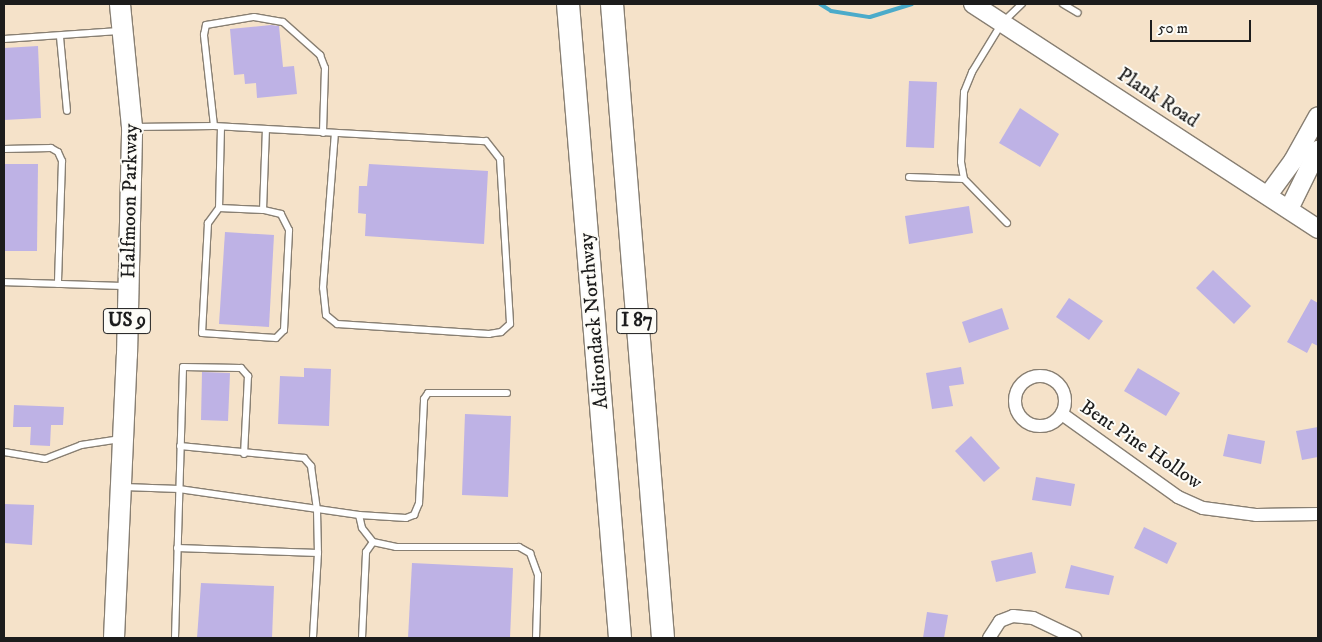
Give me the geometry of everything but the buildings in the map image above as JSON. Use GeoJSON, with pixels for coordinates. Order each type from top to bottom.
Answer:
{"type":"FeatureCollection","features":[{"type":"Feature","properties":{"kind":"highway","name":"Adirondack Northway"},"geometry":{"type":"LineString","coordinates":[[568,4],[620,638]]}},
{"type":"Feature","properties":{"kind":"highway","name":"I 87"},"geometry":{"type":"LineString","coordinates":[[612,4],[663,638]]}},
{"type":"Feature","properties":{"kind":"highway"},"geometry":{"type":"LineString","coordinates":[[611,638],[613,541]]}},
{"type":"Feature","properties":{"kind":"main road","name":"Halfmoon Parkway"},"geometry":{"type":"LineString","coordinates":[[114,638],[123,438],[132,127],[120,4]]}},
{"type":"Feature","properties":{"kind":"street","name":"Plank Road"},"geometry":{"type":"LineString","coordinates":[[973,4],[1318,229]]}},
{"type":"Feature","properties":{"kind":"street"},"geometry":{"type":"LineString","coordinates":[[1268,195],[1293,161],[1318,116]]}},
{"type":"Feature","properties":{"kind":"street"},"geometry":{"type":"LineString","coordinates":[[1289,209],[1318,150]]}},
{"type":"Feature","properties":{"kind":"street","name":"Bent Pine Hollow"},"geometry":{"type":"LineString","coordinates":[[1041,376],[1055,380],[1064,392],[1062,414],[1057,421],[1041,426],[1026,422],[1016,409],[1015,400],[1021,385],[1041,376]]}},
{"type":"Feature","properties":{"kind":"street","name":"Bent Pine Hollow"},"geometry":{"type":"LineString","coordinates":[[1062,414],[1178,497],[1203,508],[1256,515],[1318,514]]}},
{"type":"Feature","properties":{"kind":"street"},"geometry":{"type":"LineString","coordinates":[[989,638],[1000,621],[1012,616],[1033,618],[1075,638]]}},
{"type":"Feature","properties":{"kind":"lane"},"geometry":{"type":"LineString","coordinates":[[1007,223],[964,179],[961,162],[964,92],[972,72],[1002,23],[1022,4]]}},
{"type":"Feature","properties":{"kind":"lane"},"geometry":{"type":"LineString","coordinates":[[1063,4],[1078,13]]}},
{"type":"Feature","properties":{"kind":"lane"},"geometry":{"type":"LineString","coordinates":[[219,208],[277,212],[288,226],[282,334],[276,338],[202,333],[208,223],[219,208],[217,126],[204,34],[206,25],[254,17],[274,18],[302,38],[320,55],[324,68],[323,132]]}},
{"type":"Feature","properties":{"kind":"lane"},"geometry":{"type":"LineString","coordinates":[[4,39],[60,37],[123,30]]}},
{"type":"Feature","properties":{"kind":"lane"},"geometry":{"type":"LineString","coordinates":[[60,37],[67,111]]}},
{"type":"Feature","properties":{"kind":"lane"},"geometry":{"type":"LineString","coordinates":[[132,127],[217,126],[486,141],[494,148],[500,159],[510,324],[501,332],[488,334],[337,324],[326,314],[323,288],[335,133]]}},
{"type":"Feature","properties":{"kind":"lane"},"geometry":{"type":"LineString","coordinates":[[263,210],[266,129]]}},
{"type":"Feature","properties":{"kind":"lane"},"geometry":{"type":"LineString","coordinates":[[4,149],[51,148],[58,152],[62,161],[58,284]]}},
{"type":"Feature","properties":{"kind":"lane"},"geometry":{"type":"LineString","coordinates":[[909,177],[964,179]]}},
{"type":"Feature","properties":{"kind":"lane"},"geometry":{"type":"LineString","coordinates":[[4,282],[128,286]]}},
{"type":"Feature","properties":{"kind":"lane"},"geometry":{"type":"LineString","coordinates":[[175,638],[183,367],[241,368],[248,376],[244,454]]}},
{"type":"Feature","properties":{"kind":"lane"},"geometry":{"type":"LineString","coordinates":[[120,486],[179,489],[317,510],[406,518],[414,515],[419,503],[424,399],[428,393],[507,393]]}},
{"type":"Feature","properties":{"kind":"lane"},"geometry":{"type":"LineString","coordinates":[[4,452],[45,459],[81,445],[123,438]]}},
{"type":"Feature","properties":{"kind":"lane"},"geometry":{"type":"LineString","coordinates":[[180,446],[244,454],[304,458],[311,466],[317,510],[318,553],[314,638]]}},
{"type":"Feature","properties":{"kind":"lane"},"geometry":{"type":"LineString","coordinates":[[359,515],[362,528],[373,542],[396,547],[519,547],[530,553],[538,575],[536,638]]}},
{"type":"Feature","properties":{"kind":"lane"},"geometry":{"type":"LineString","coordinates":[[362,638],[366,552],[373,542]]}},
{"type":"Feature","properties":{"kind":"lane"},"geometry":{"type":"LineString","coordinates":[[177,548],[318,553]]}},
{"type":"Feature","properties":{"kind":"waterway"},"geometry":{"type":"LineString","coordinates":[[820,4],[831,11],[870,17],[912,4]]}}]}
